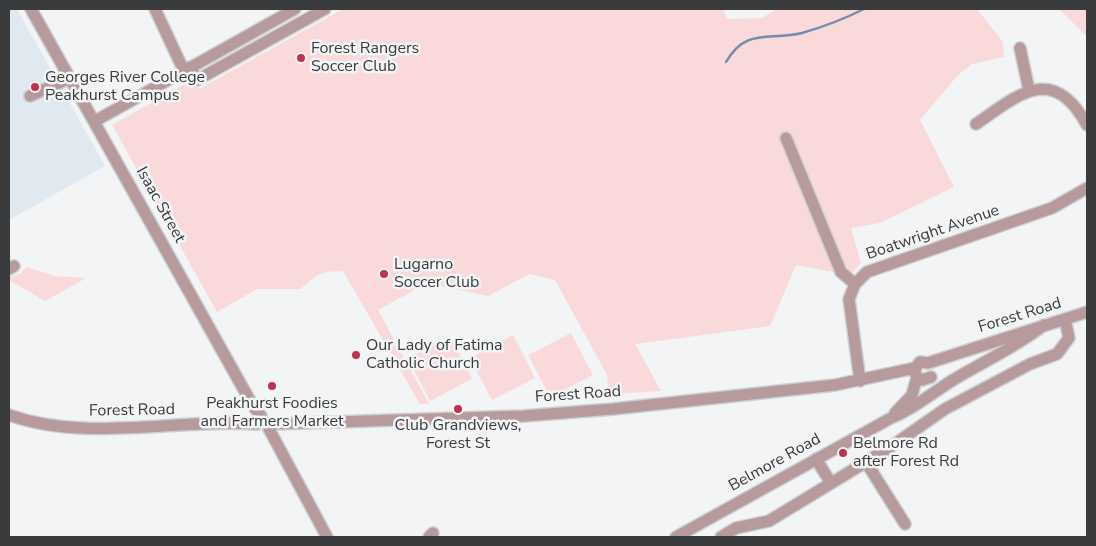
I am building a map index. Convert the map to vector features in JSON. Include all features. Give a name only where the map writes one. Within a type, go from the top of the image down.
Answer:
[{"type":"street","name":"Isaac Street","points":[[31,9],[95,121],[259,420]]},
{"type":"street","points":[[155,9],[187,69],[197,80],[325,9]]},
{"type":"street","points":[[95,121],[295,9]]},
{"type":"street","points":[[1020,48],[1029,90]]},
{"type":"street","points":[[30,96],[70,78]]},
{"type":"street","points":[[976,124],[1017,95],[1029,90],[1042,88],[1066,96],[1080,112],[1087,124]]},
{"type":"street","points":[[786,138],[841,272],[855,284]]},
{"type":"street","name":"Boatwright Avenue","points":[[860,381],[849,299],[855,284],[866,272],[1052,208],[1087,188]]},
{"type":"street","name":"Forest Road","points":[[270,427],[555,414],[707,400],[860,381],[885,375],[916,374],[920,362],[930,371],[962,351],[1087,312]]},
{"type":"street","points":[[721,537],[736,528],[769,521],[866,462],[935,416],[1030,364],[1057,354],[1069,338],[1065,318]]},
{"type":"street","name":"Belmore Road","points":[[676,537],[891,418],[907,412],[929,396],[1024,341],[1044,325]]},
{"type":"street","points":[[930,371],[929,396],[935,416]]},
{"type":"street","points":[[916,374],[922,380],[930,371]]},
{"type":"street","name":"Belmore Road","points":[[891,418],[912,395],[916,374]]},
{"type":"street","name":"Forest Road","points":[[9,415],[44,425],[75,428],[259,420]]},
{"type":"street","points":[[259,420],[268,416],[270,427],[328,537]]},
{"type":"street","points":[[816,459],[831,483]]},
{"type":"street","points":[[866,462],[905,524]]},
{"type":"shaded area","name":"Georges River College Peakhurst Campus","points":[[9,9],[17,9],[105,166],[9,220]]},
{"type":"shaded area","points":[[343,9],[723,9],[727,19],[762,18],[777,9],[977,9],[1003,42],[1004,57],[972,64],[958,75],[920,120],[954,187],[880,223],[851,228],[861,263],[849,275],[796,265],[770,326],[635,344],[661,391],[609,394],[607,375],[555,280],[529,274],[488,296],[427,283],[378,310],[429,404],[420,404],[343,271],[320,274],[301,289],[257,289],[217,312],[112,125],[192,80],[199,89]]},
{"type":"shaded area","points":[[1059,9],[1087,9],[1087,37]]},
{"type":"shaded area","points":[[26,267],[55,276],[86,278],[45,301],[9,280],[9,277],[20,274]]},
{"type":"shaded area","points":[[571,333],[593,375],[550,397],[528,355]]},
{"type":"shaded area","points":[[513,335],[535,378],[492,400],[470,358]]},
{"type":"shaded area","points":[[450,336],[472,379],[430,401],[408,358]]},
{"type":"waterway","points":[[726,62],[734,51],[750,40],[759,37],[802,33],[864,9]]},
{"type":"place","name":"Forest Rangers Soccer Club","points":[[301,58]]},
{"type":"place","name":"Georges River College Peakhurst Campus","points":[[35,87]]},
{"type":"place","name":"Lugarno Soccer Club","points":[[384,274]]},
{"type":"place","name":"Our Lady of Fatima Catholic Church","points":[[356,355]]},
{"type":"place","name":"Peakhurst Foodies and Farmers Market","points":[[272,386]]},
{"type":"place","name":"Club Grandviews, Forest St","points":[[458,409]]},
{"type":"place","name":"Belmore Rd after Forest Rd","points":[[843,453]]}]
